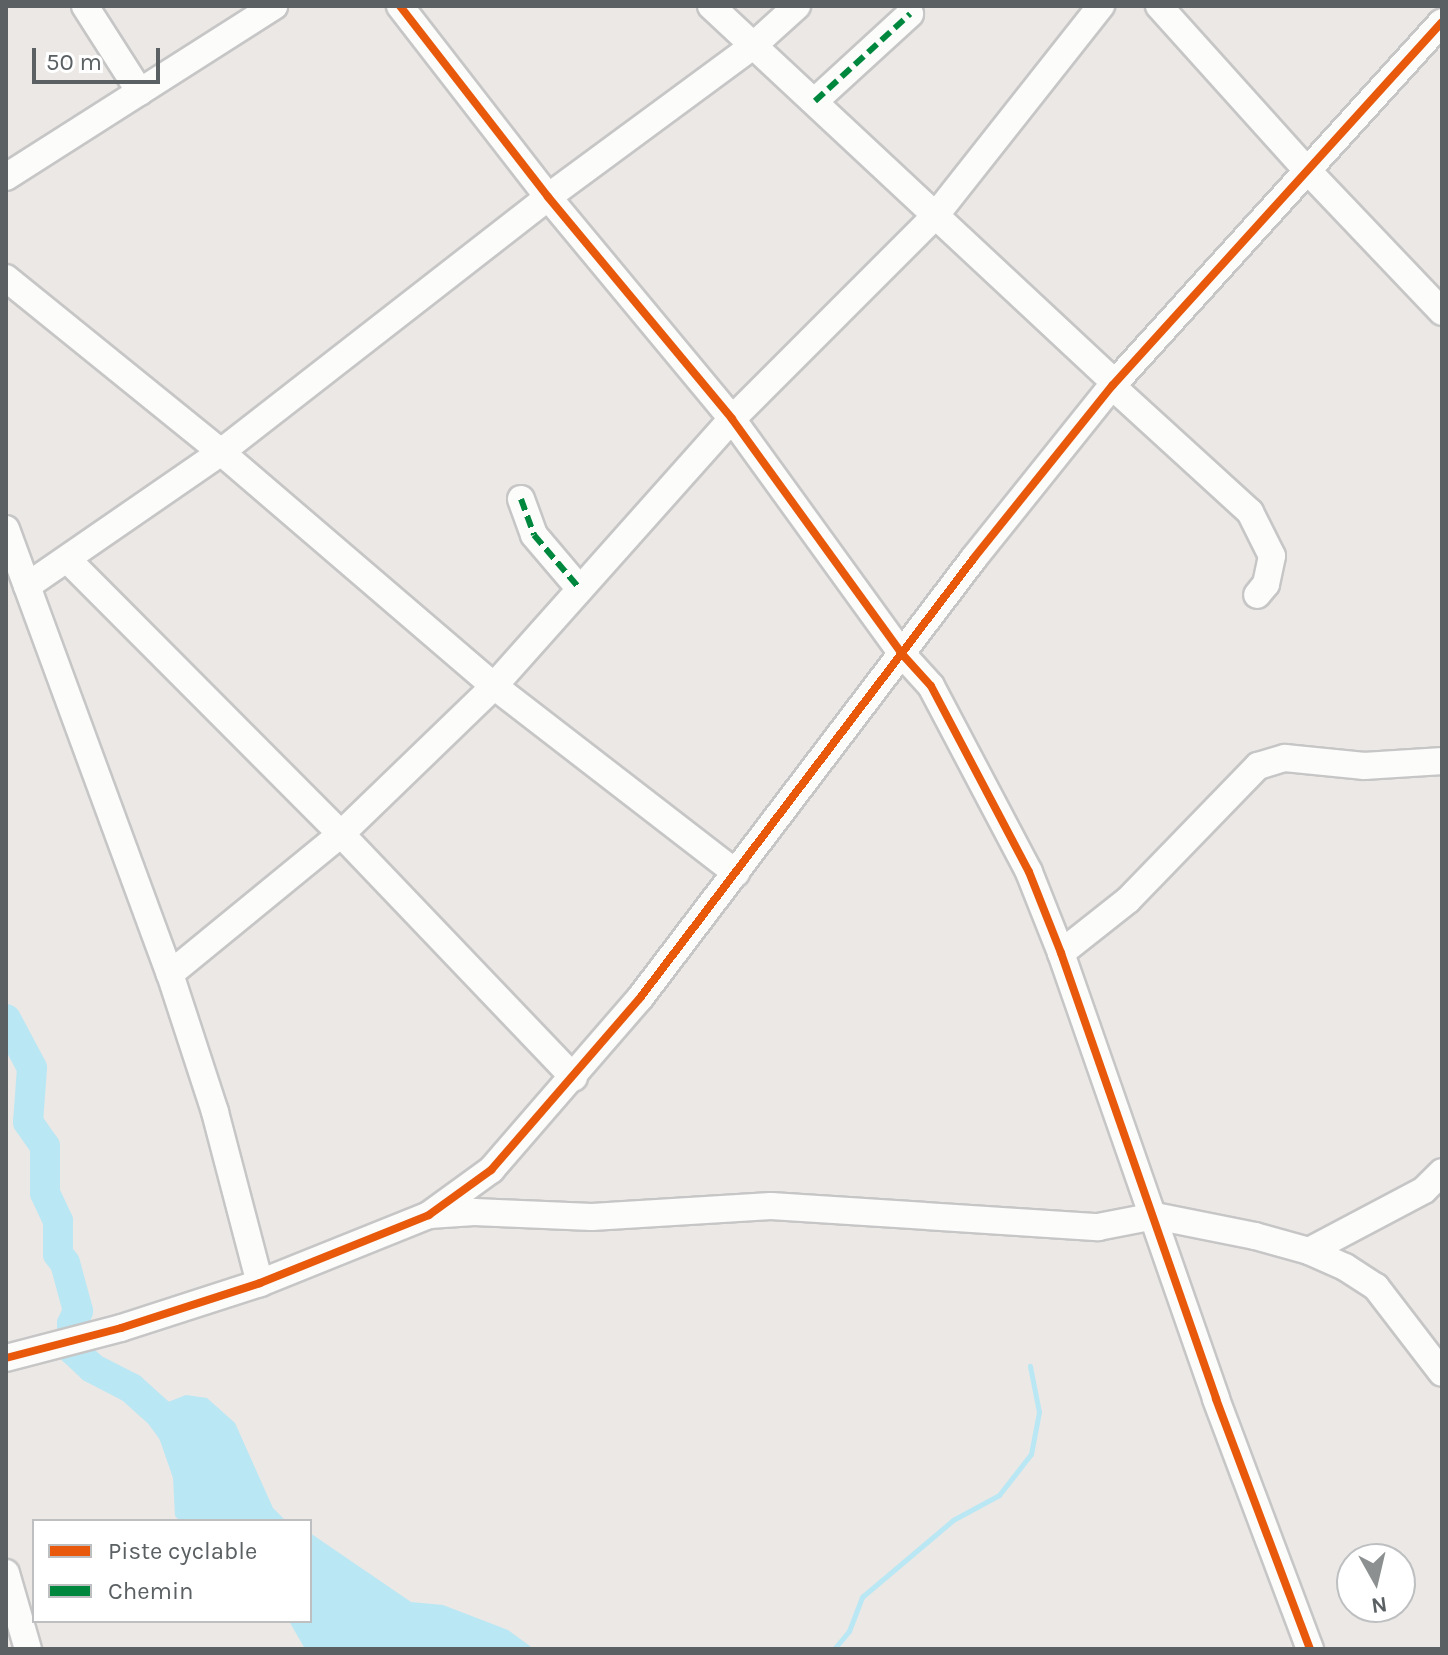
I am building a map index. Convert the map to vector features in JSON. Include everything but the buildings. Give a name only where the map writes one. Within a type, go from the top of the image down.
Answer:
[{"type":"street","points":[[85,6],[140,92]]},
{"type":"street","points":[[6,177],[274,6]]},
{"type":"street","points":[[400,6],[548,197],[732,419],[902,654],[931,686],[1029,872],[1061,953],[1155,1216],[1216,1399],[1310,1649]]},
{"type":"street","points":[[711,6],[1250,512],[1272,556],[1266,584],[1257,595]]},
{"type":"street","points":[[27,586],[221,452],[548,197],[754,45],[797,6]]},
{"type":"street","points":[[170,974],[341,834],[494,686],[732,419],[935,216],[1101,6]]},
{"type":"street","points":[[1159,6],[1306,169],[1442,312]]},
{"type":"street","points":[[815,101],[910,14]]},
{"type":"street","points":[[6,1358],[86,1337],[260,1283],[429,1215],[491,1170],[574,1078],[1114,384],[1442,22]]},
{"type":"street","points":[[6,278],[221,452],[494,686],[736,873]]},
{"type":"street","points":[[521,499],[534,535],[580,589]]},
{"type":"street","points":[[6,529],[170,974],[215,1112],[260,1283]]},
{"type":"street","points":[[67,559],[341,834],[574,1078]]},
{"type":"street","points":[[1061,953],[1128,900],[1258,766],[1285,758],[1365,766],[1442,761]]},
{"type":"street","points":[[1309,1251],[1424,1190],[1442,1172]]},
{"type":"street","points":[[429,1215],[474,1212],[592,1217],[798,1207],[1098,1227],[1155,1216],[1309,1251],[1376,1287],[1442,1373]]},
{"type":"street","points":[[6,1573],[28,1649]]},
{"type":"water","points":[[186,1395],[207,1398],[235,1423],[273,1508],[284,1519],[178,1519],[175,1516],[173,1478],[155,1426],[168,1402]]},
{"type":"water","points":[[312,1534],[411,1602],[443,1605],[508,1630],[534,1649],[305,1649],[290,1623],[312,1623]]},
{"type":"waterway","points":[[6,1019],[32,1068],[28,1122],[45,1146],[45,1193],[58,1221],[58,1254],[65,1263],[78,1311],[72,1324],[73,1350],[92,1368],[131,1388],[159,1413],[182,1445]]},
{"type":"waterway","points":[[834,1649],[849,1631],[862,1597],[953,1520],[999,1495],[1031,1454],[1039,1412],[1030,1366]]},
{"type":"marked path","points":[[815,101],[910,14]]},
{"type":"marked path","points":[[521,499],[534,535],[580,589]]},
{"type":"cycle path","points":[[400,6],[548,197],[732,419],[902,654],[931,686],[1029,872],[1061,953],[1216,1399],[1310,1649]]},
{"type":"cycle path","points":[[6,1358],[121,1328],[260,1283],[429,1215],[491,1170],[640,998],[974,558],[1112,386],[1442,22]]}]
